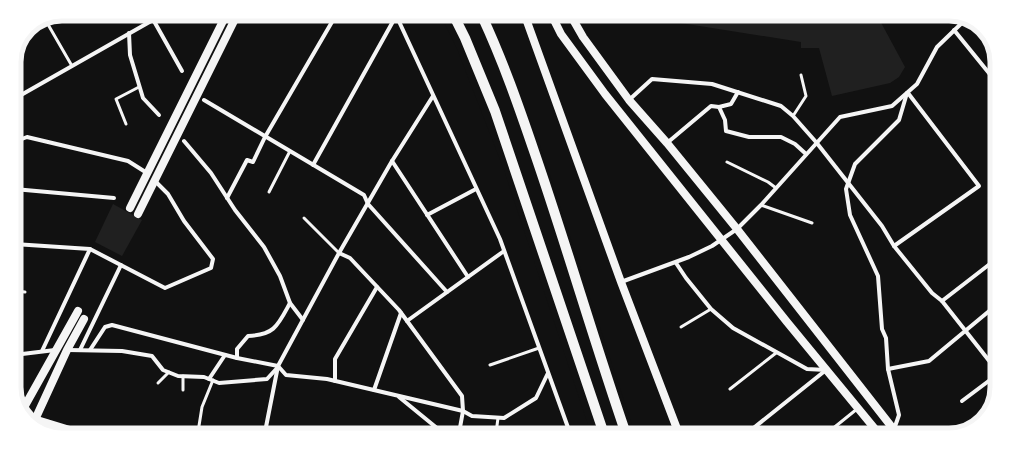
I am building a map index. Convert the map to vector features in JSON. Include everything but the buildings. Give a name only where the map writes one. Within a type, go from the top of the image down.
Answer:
[{"type":"highway","points":[[456,21],[495,111],[602,428]]},
{"type":"highway","points":[[484,21],[499,52],[525,124],[567,247],[608,383],[624,428]]},
{"type":"main road","points":[[130,208],[223,21]]},
{"type":"main road","points":[[138,214],[234,21]]},
{"type":"main road","points":[[527,21],[621,282],[676,428]]},
{"type":"main road","points":[[554,21],[561,34],[605,94],[874,428]]},
{"type":"main road","points":[[574,21],[629,100],[667,143],[737,229],[891,428]]},
{"type":"main road","points":[[25,405],[78,311]]},
{"type":"main road","points":[[36,419],[67,350],[84,319]]},
{"type":"main road","points":[[45,424],[58,427]]},
{"type":"street","points":[[21,95],[151,21]]},
{"type":"street","points":[[154,21],[182,71]]},
{"type":"street","points":[[227,198],[247,160],[253,162],[265,137],[333,21]]},
{"type":"street","points":[[313,165],[393,21]]},
{"type":"street","points":[[398,21],[504,251],[568,428]]},
{"type":"street","points":[[621,282],[676,263],[712,246],[737,229],[761,206],[816,142],[840,117],[892,106],[918,84],[937,47],[961,23]]},
{"type":"street","points":[[954,30],[990,74]]},
{"type":"street","points":[[129,33],[130,55],[143,98],[159,115]]},
{"type":"street","points":[[629,100],[652,79],[712,84],[781,106],[793,116],[816,142],[882,226],[894,246],[932,293],[942,301],[990,362]]},
{"type":"street","points":[[667,143],[711,106],[719,107],[731,104],[738,92]]},
{"type":"street","points":[[896,428],[899,415],[888,369],[886,338],[882,329],[878,276],[850,215],[846,189],[855,164],[899,120],[908,93]]},
{"type":"street","points":[[894,246],[979,186],[908,93]]},
{"type":"street","points":[[67,350],[122,351],[152,356],[163,370],[178,376],[204,377],[219,383],[267,379],[278,366],[339,253],[392,161],[433,96]]},
{"type":"street","points":[[204,100],[364,195],[368,204],[447,292]]},
{"type":"street","points":[[719,107],[725,120],[726,131],[749,137],[780,137],[795,144],[806,154]]},
{"type":"street","points":[[21,139],[27,137],[128,161],[147,174]]},
{"type":"street","points":[[184,141],[211,173],[227,198],[264,247],[280,276],[290,303],[303,320]]},
{"type":"street","points":[[392,161],[468,277]]},
{"type":"street","points":[[21,244],[90,249],[165,288],[211,268],[213,259],[184,221],[168,194],[154,180]]},
{"type":"street","points":[[428,215],[476,188]]},
{"type":"street","points":[[21,190],[114,198]]},
{"type":"street","points":[[42,350],[90,249]]},
{"type":"street","points":[[407,322],[504,251]]},
{"type":"street","points":[[339,253],[350,258],[401,313],[462,396],[463,411],[460,428]]},
{"type":"street","points":[[104,261],[107,257]]},
{"type":"street","points":[[676,263],[711,309],[733,328],[807,369],[826,370]]},
{"type":"street","points":[[942,301],[990,264]]},
{"type":"street","points":[[80,350],[121,265]]},
{"type":"street","points":[[335,381],[335,359],[377,287]]},
{"type":"street","points":[[237,358],[237,349],[248,336],[263,336],[276,328],[290,303]]},
{"type":"street","points":[[888,369],[929,361],[964,330],[990,310]]},
{"type":"street","points":[[374,390],[401,313]]},
{"type":"street","points":[[90,350],[105,327],[112,325],[237,358],[278,366],[286,375],[335,381],[463,411],[472,416],[498,418],[504,418],[536,398],[548,373]]},
{"type":"street","points":[[21,354],[42,350],[55,350]]},
{"type":"street","points":[[211,380],[225,355]]},
{"type":"street","points":[[266,428],[278,366]]},
{"type":"street","points":[[754,428],[826,370]]},
{"type":"street","points":[[962,401],[990,380]]},
{"type":"street","points":[[397,396],[436,428]]},
{"type":"lane","points":[[48,24],[72,66]]},
{"type":"lane","points":[[793,116],[806,96],[801,75]]},
{"type":"lane","points":[[126,124],[116,99],[139,87]]},
{"type":"lane","points":[[269,192],[290,151]]},
{"type":"lane","points":[[727,162],[768,182],[776,188]]},
{"type":"lane","points":[[761,206],[812,223]]},
{"type":"lane","points":[[304,218],[339,253]]},
{"type":"lane","points":[[21,292],[25,292]]},
{"type":"lane","points":[[681,327],[711,309]]},
{"type":"lane","points":[[490,365],[540,348]]},
{"type":"lane","points":[[730,388],[776,353]]},
{"type":"lane","points":[[158,383],[169,372]]},
{"type":"lane","points":[[183,376],[183,390]]},
{"type":"lane","points":[[199,428],[202,407],[211,380]]},
{"type":"lane","points":[[833,428],[858,408]]},
{"type":"lane","points":[[497,428],[498,418]]},
{"type":"shaded area","points":[[668,21],[880,21],[905,67],[899,77],[890,83],[832,96],[819,48],[801,48],[801,42]]},
{"type":"shaded area","points":[[113,204],[142,220],[122,256],[95,242]]},
{"type":"pier","points":[[443,21],[489,21],[539,142],[633,428],[589,428],[504,170],[457,49]]}]
